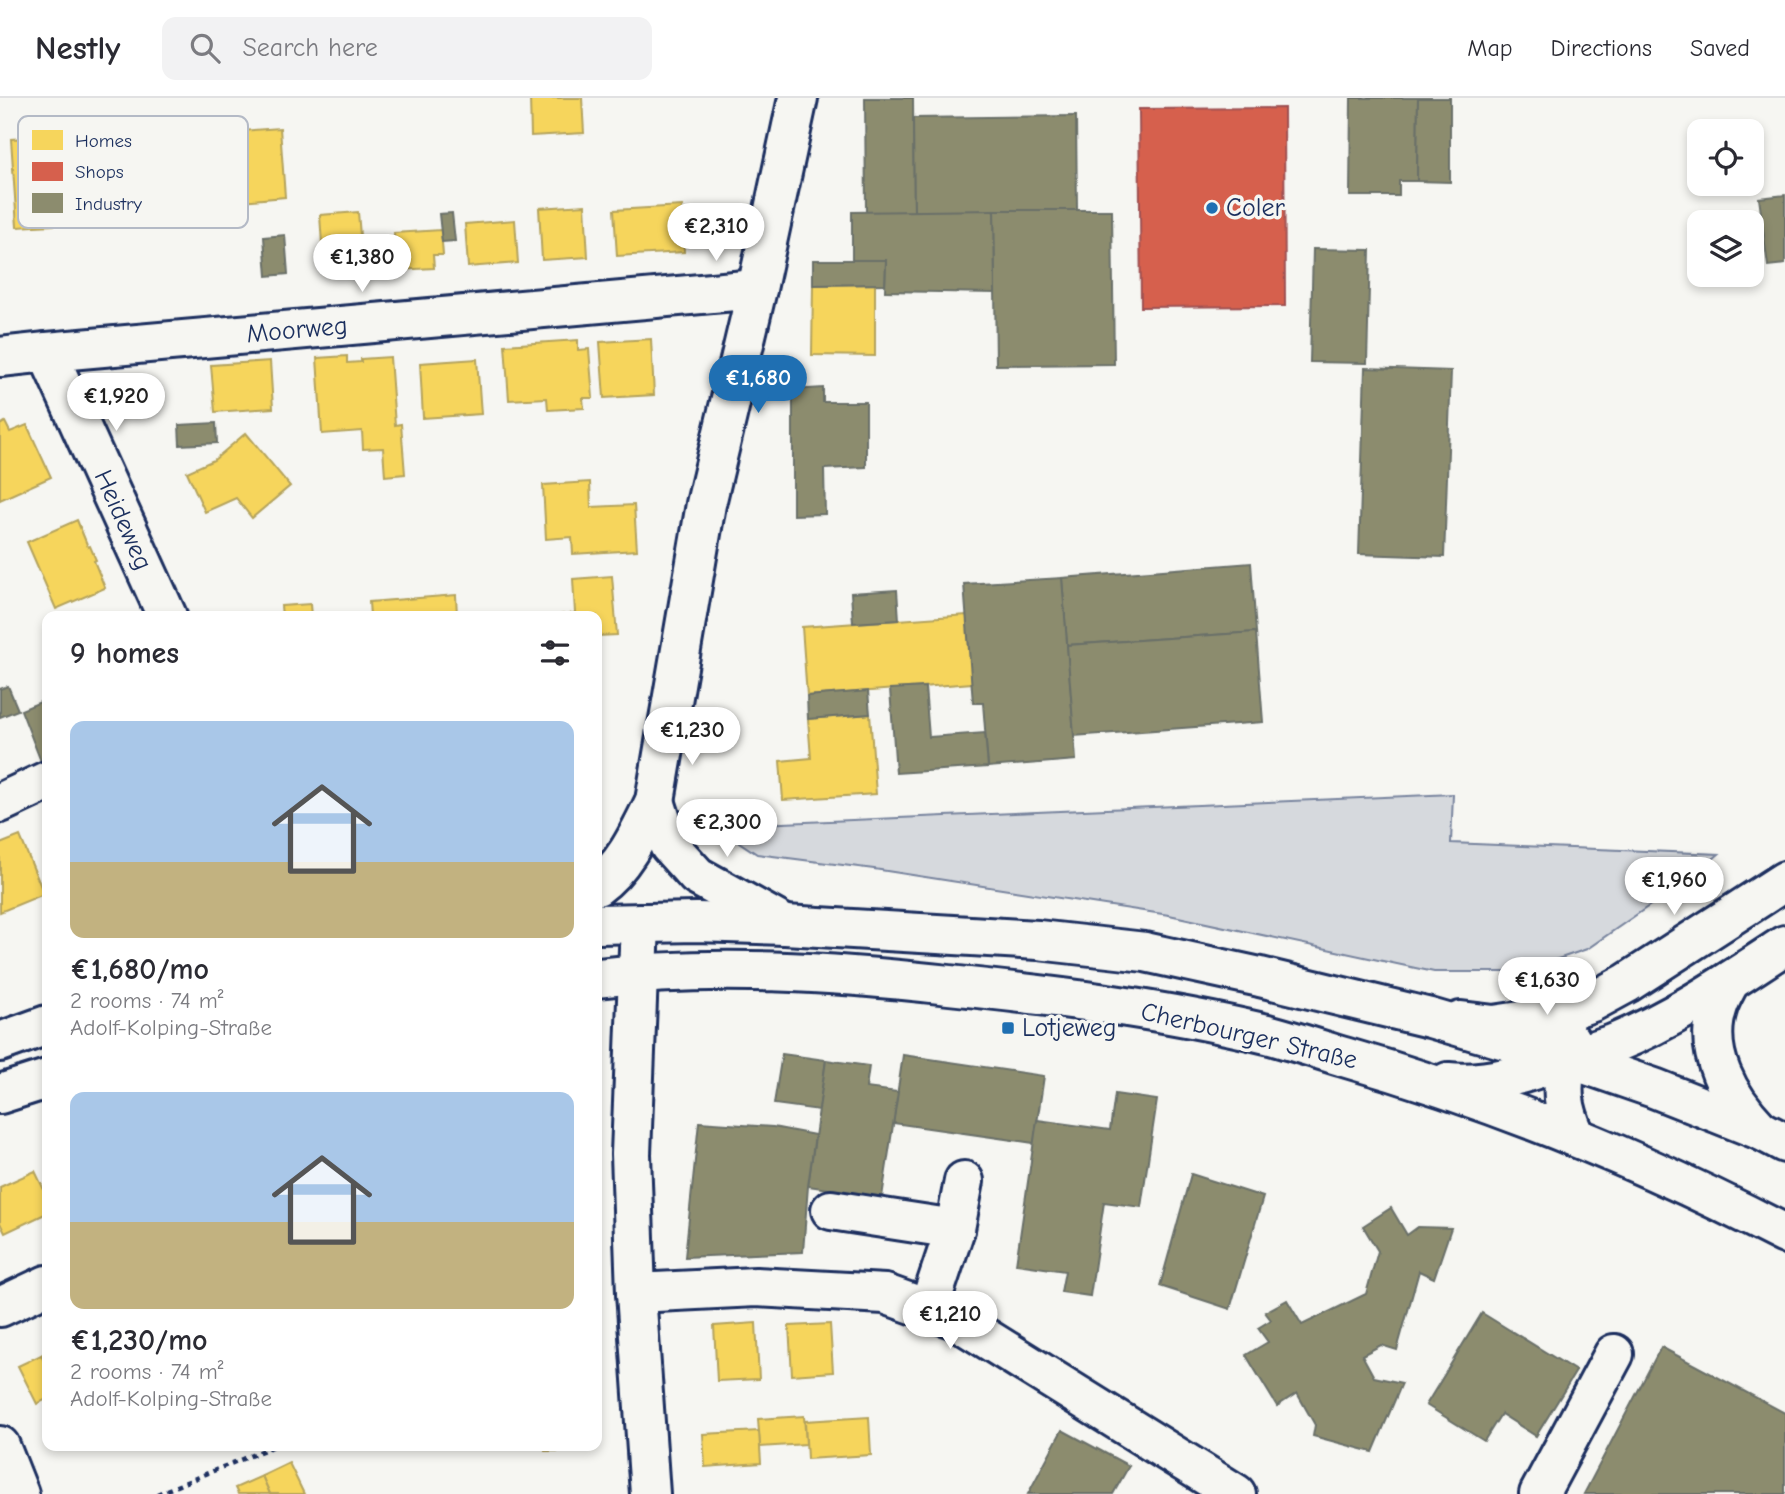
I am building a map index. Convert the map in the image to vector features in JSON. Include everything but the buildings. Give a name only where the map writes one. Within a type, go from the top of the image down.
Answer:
[{"type":"street","points":[[602,882],[635,841],[655,801],[706,504],[757,289],[798,98]]},
{"type":"street","name":"Moorweg","points":[[47,352],[757,289]]},
{"type":"street","points":[[0,357],[47,352]]},
{"type":"street","name":"Heideweg","points":[[47,352],[165,611]]},
{"type":"street","points":[[0,803],[42,784]]},
{"type":"street","points":[[655,801],[669,845],[697,876],[785,925]]},
{"type":"street","points":[[1430,1018],[1494,1025],[1548,1017],[1592,1002],[1627,983],[1785,881]]},
{"type":"street","points":[[640,923],[631,1154],[636,1293],[650,1494]]},
{"type":"street","points":[[602,924],[785,925],[1038,940],[1145,953],[1260,977],[1430,1018],[1567,1058],[1654,1088],[1772,1137]]},
{"type":"street","points":[[1422,1079],[1470,1084],[1489,1082],[1533,1072],[1612,1044],[1663,1020],[1785,945]]},
{"type":"street","name":"Cherbourger Straße","points":[[602,977],[638,973],[712,972],[878,977],[1113,1004],[1266,1034],[1422,1079],[1575,1135],[1646,1165],[1785,1234]]},
{"type":"street","points":[[1730,981],[1718,1007],[1713,1033],[1724,1082],[1739,1108],[1772,1137]]},
{"type":"street","points":[[1575,1135],[1565,1113],[1562,1087],[1570,1037],[1592,1002]]},
{"type":"street","points":[[0,1042],[42,1027]]},
{"type":"street","points":[[0,1094],[42,1081]]},
{"type":"street","points":[[928,1310],[955,1229],[964,1181]]},
{"type":"street","points":[[831,1210],[955,1229]]},
{"type":"street","points":[[0,1307],[42,1287]]},
{"type":"street","points":[[636,1293],[756,1287],[885,1294],[955,1319],[1236,1494]]},
{"type":"street","points":[[1539,1494],[1614,1354]]},
{"type":"street","points":[[0,1446],[19,1494]]},
{"type":"path","points":[[158,1494],[262,1451]]},
{"type":"shaded area","points":[[1453,794],[1451,843],[1719,854],[1695,874],[1587,949],[1520,972],[1434,972],[1169,915],[874,869],[757,854],[715,826]]},
{"type":"place","name":"Coler","points":[[1212,208]]},
{"type":"place","name":"Lotjeweg","points":[[1008,1028]]}]
